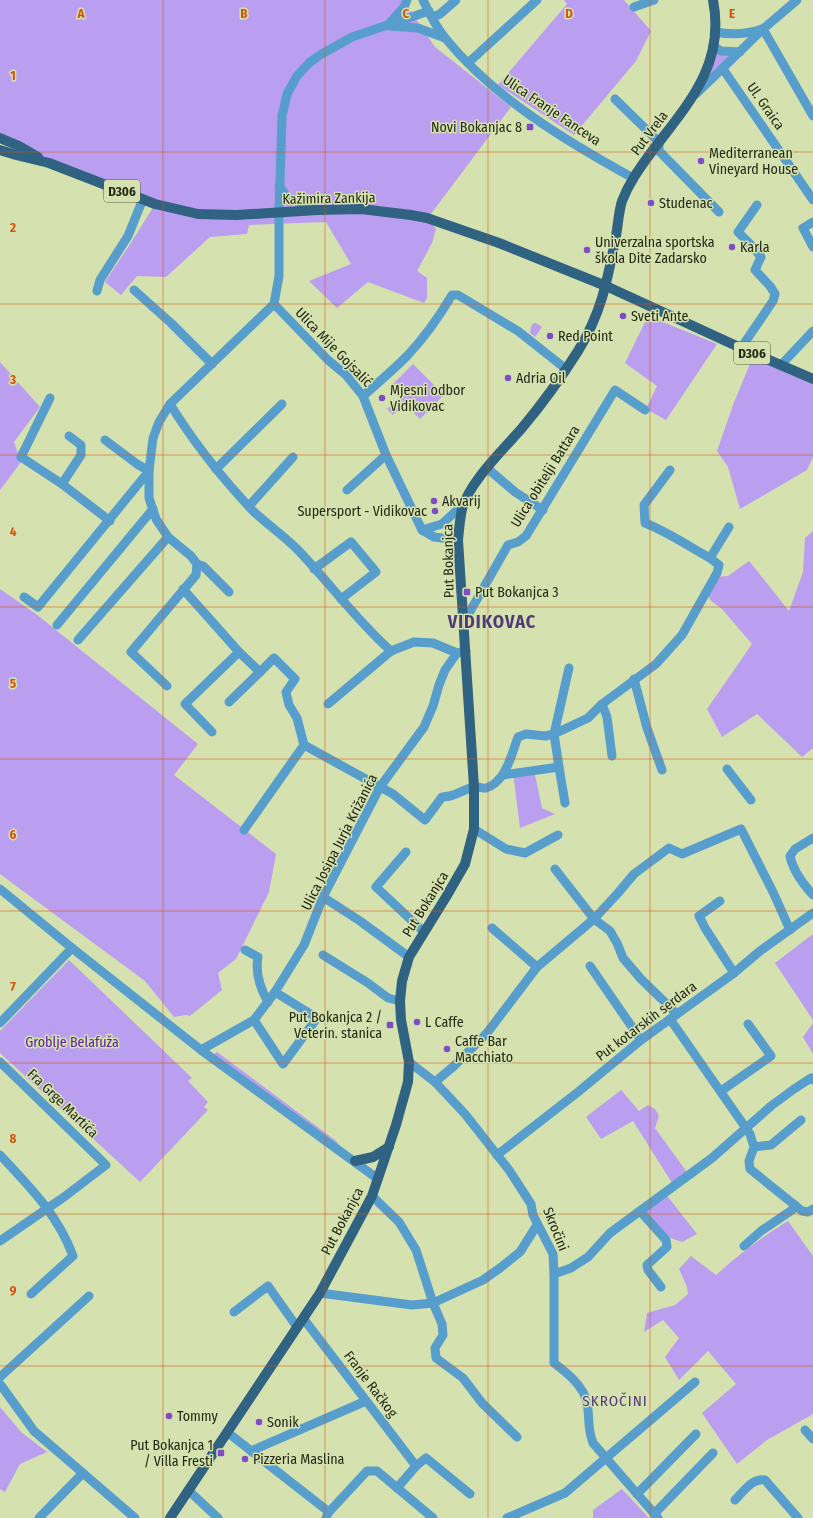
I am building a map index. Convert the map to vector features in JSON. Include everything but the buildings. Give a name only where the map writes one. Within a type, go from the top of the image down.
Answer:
[{"type":"main road","name":"Put Vrela","points":[[606,286],[622,202],[633,178],[695,95],[704,78],[713,46],[715,32],[713,0]]},
{"type":"main road","name":"Kažimira Zankija","points":[[0,138],[19,146],[48,163]]},
{"type":"main road","name":"Kažimira Zankija","points":[[0,150],[48,163],[155,204],[198,214],[236,215],[361,209],[428,218],[499,243],[606,286]]},
{"type":"main road","name":"D306","points":[[606,286],[741,348],[813,379]]},
{"type":"main road","name":"Put Bokanjca","points":[[170,1518],[320,1293],[372,1196],[389,1147],[408,1082],[409,1062],[401,1020],[400,1001],[402,981],[408,957],[446,898],[465,864],[474,829],[474,787],[461,652],[464,622],[458,540],[462,508],[472,488],[487,468],[556,386],[595,320],[606,286]]},
{"type":"main road","points":[[355,1161],[374,1157],[389,1147]]},
{"type":"street","points":[[387,26],[404,6],[407,0]]},
{"type":"street","name":"Ulica Franje Fanceva","points":[[422,0],[445,38],[498,92],[571,142],[633,178]]},
{"type":"street","points":[[229,592],[203,566],[197,564],[191,556],[168,537],[156,519],[149,498],[149,471],[153,438],[159,422],[170,404],[274,304],[280,276],[279,212],[282,116],[287,94],[297,76],[309,63],[320,55],[352,37],[431,14],[440,14],[456,0]]},
{"type":"street","points":[[468,63],[537,0]]},
{"type":"street","points":[[634,7],[654,0]]},
{"type":"street","points":[[695,95],[763,29],[797,0]]},
{"type":"street","points":[[387,26],[418,28],[445,38]]},
{"type":"street","points":[[715,32],[741,34],[751,33],[763,29]]},
{"type":"street","points":[[763,29],[813,116]]},
{"type":"street","points":[[713,46],[721,51],[740,52]]},
{"type":"street","name":"Ul. Graica","points":[[723,69],[813,200]]},
{"type":"street","points":[[615,99],[659,142],[659,151],[719,212]]},
{"type":"street","points":[[280,186],[287,197],[317,210]]},
{"type":"street","points":[[97,291],[100,280],[128,236],[143,199]]},
{"type":"street","points":[[741,348],[773,301],[775,294],[770,286],[755,270],[761,257],[738,232],[757,205]]},
{"type":"street","points":[[813,222],[803,228],[813,247]]},
{"type":"street","points":[[134,290],[171,323],[212,364]]},
{"type":"street","points":[[363,396],[406,357],[444,308],[452,294],[458,294],[518,331],[566,369]]},
{"type":"street","name":"Ulica Mije Gojsalić","points":[[274,304],[328,360],[346,375],[363,396],[386,455],[422,530]]},
{"type":"street","points":[[781,364],[813,331]]},
{"type":"street","name":"Ulica obitelji Battara","points":[[464,622],[508,545],[518,542],[526,536],[543,510],[581,444],[616,390],[645,410]]},
{"type":"street","points":[[50,398],[21,458],[62,484],[110,521]]},
{"type":"street","points":[[170,404],[191,438],[249,506],[296,548],[371,633],[391,651]]},
{"type":"street","points":[[216,469],[282,404]]},
{"type":"street","points":[[62,484],[81,456],[81,445],[68,436]]},
{"type":"street","points":[[105,440],[149,471]]},
{"type":"street","points":[[347,490],[386,455]]},
{"type":"street","points":[[249,506],[293,457]]},
{"type":"street","points":[[487,468],[515,492],[543,510]]},
{"type":"street","points":[[229,702],[274,658],[295,679],[286,692],[289,705],[297,718],[304,745],[393,794],[425,820],[442,797],[451,797],[474,787],[486,788],[496,782],[503,774],[518,737],[526,734],[545,736],[554,734],[588,718],[602,704],[656,664],[682,635],[717,572],[719,565],[710,558],[660,529],[645,523],[644,505],[670,470]]},
{"type":"street","points":[[24,597],[38,607],[110,521],[149,471]]},
{"type":"street","points":[[422,530],[442,524],[456,511],[462,508]]},
{"type":"street","points":[[57,626],[153,509]]},
{"type":"street","points":[[710,558],[729,526]]},
{"type":"street","points":[[422,530],[434,537],[458,540]]},
{"type":"street","points":[[78,640],[168,537]]},
{"type":"street","points":[[314,569],[351,542],[376,572],[341,599]]},
{"type":"street","points":[[167,686],[131,652],[196,575],[197,564]]},
{"type":"street","points":[[183,589],[260,672]]},
{"type":"street","points":[[328,704],[391,651],[414,642],[433,643],[461,652]]},
{"type":"street","points":[[212,732],[186,704],[240,652]]},
{"type":"street","name":"Ulica Josipa Jurja Križanića","points":[[200,1050],[254,1020],[275,992],[304,945],[323,897],[380,787],[424,727],[433,706],[438,685],[445,670],[461,652]]},
{"type":"street","points":[[565,803],[554,734],[569,668]]},
{"type":"street","points":[[634,679],[647,728],[662,770]]},
{"type":"street","points":[[602,704],[607,717],[612,756]]},
{"type":"street","points":[[244,830],[304,745]]},
{"type":"street","points":[[503,774],[559,767]]},
{"type":"street","points":[[727,769],[751,800]]},
{"type":"street","points":[[474,829],[506,849],[525,853],[558,835]]},
{"type":"street","points":[[435,1082],[454,1066],[487,1033],[536,967],[594,919],[634,874],[670,848],[682,854],[741,829],[773,892],[790,930]]},
{"type":"street","points":[[813,838],[795,849],[790,856],[791,864],[795,871],[806,888],[813,895]]},
{"type":"street","points":[[406,852],[376,887],[424,932]]},
{"type":"street","points":[[555,869],[594,919],[610,931],[624,958],[674,1016],[750,1134],[754,1147],[749,1161],[750,1169],[802,1211],[808,1212],[813,1208]]},
{"type":"street","points":[[0,889],[200,1050],[378,1179]]},
{"type":"street","points":[[323,897],[360,920],[408,957]]},
{"type":"street","points":[[720,901],[699,916],[734,973]]},
{"type":"street","name":"Put kotarskih serdara","points":[[497,1154],[578,1092],[641,1040],[734,973],[760,951],[813,913]]},
{"type":"street","points":[[492,928],[536,967]]},
{"type":"street","points":[[0,1023],[72,948]]},
{"type":"street","points":[[245,950],[258,957],[256,966],[258,980],[262,992],[268,1002]]},
{"type":"street","points":[[323,955],[368,983],[388,998],[400,1001]]},
{"type":"street","points":[[590,966],[641,1040]]},
{"type":"street","points":[[254,1020],[283,1064],[317,1018],[275,992]]},
{"type":"street","points":[[721,1091],[771,1056],[748,1024]]},
{"type":"street","name":"Fra Grge Martića","points":[[0,1062],[106,1165],[48,1208]]},
{"type":"street","name":"Skročini","points":[[409,1062],[435,1082],[465,1114],[497,1154],[525,1193],[531,1204],[537,1225],[553,1254],[554,1363],[565,1371],[582,1390],[587,1401],[589,1432],[593,1443],[656,1516]]},
{"type":"street","points":[[554,1274],[571,1268],[588,1257],[610,1233],[712,1158],[745,1128],[794,1088],[811,1078],[813,1080]]},
{"type":"street","points":[[754,1147],[771,1145],[801,1120]]},
{"type":"street","points":[[0,1155],[48,1208],[68,1242],[73,1256],[31,1294]]},
{"type":"street","points":[[372,1196],[399,1222],[416,1250],[433,1303],[442,1324],[442,1335],[435,1348],[436,1358],[463,1378],[482,1403],[517,1438]]},
{"type":"street","points":[[744,1246],[761,1231],[792,1210],[795,1206]]},
{"type":"street","points":[[0,1240],[48,1208]]},
{"type":"street","points":[[640,1210],[666,1240],[667,1247],[647,1265],[648,1270],[661,1287]]},
{"type":"street","points":[[320,1293],[412,1305],[433,1303],[483,1280],[500,1268],[520,1252],[537,1225]]},
{"type":"street","points":[[234,1312],[268,1286],[297,1327]]},
{"type":"street","points":[[0,1377],[90,1296]]},
{"type":"street","name":"Franje Račkog","points":[[303,1318],[416,1466]]},
{"type":"street","points":[[507,1518],[565,1493],[695,1382]]},
{"type":"street","points":[[0,1384],[34,1431],[136,1518]]},
{"type":"street","points":[[251,1451],[366,1401]]},
{"type":"street","points":[[805,1430],[813,1439]]},
{"type":"street","points":[[227,1432],[328,1515],[367,1471],[377,1471],[433,1518]]},
{"type":"street","points":[[637,1494],[696,1434]]},
{"type":"street","points":[[656,1516],[713,1453]]},
{"type":"street","points":[[397,1488],[416,1466],[426,1458],[470,1494]]},
{"type":"street","points":[[38,1518],[83,1473]]},
{"type":"street","points":[[735,1500],[754,1480],[766,1480],[798,1518]]},
{"type":"street","points":[[188,1490],[218,1518]]},
{"type":"green space","points":[[0,0],[403,0],[435,47],[511,107],[428,218],[436,229],[432,243],[417,271],[427,278],[427,298],[424,303],[368,282],[337,308],[309,281],[351,264],[326,222],[249,225],[247,234],[210,237],[166,277],[137,276],[121,295],[105,282],[155,204],[89,178],[0,138]]},
{"type":"green space","points":[[564,0],[624,0],[651,31],[636,61],[574,135],[498,85],[567,4]]},
{"type":"green space","points":[[716,52],[731,57],[708,76]]},
{"type":"green space","points":[[648,316],[717,344],[666,420],[646,409],[657,386],[625,363]]},
{"type":"green space","points":[[534,323],[542,327],[535,337],[530,333],[531,326]]},
{"type":"green space","points":[[754,354],[813,379],[813,457],[807,470],[740,509],[728,467],[717,451],[733,405]]},
{"type":"green space","points":[[0,362],[40,407],[14,442],[21,462],[0,490]]},
{"type":"green space","points":[[413,364],[444,395],[420,419],[389,388]]},
{"type":"green space","points":[[396,400],[403,407],[393,415],[387,409]]},
{"type":"green space","points":[[813,531],[813,748],[802,757],[757,714],[722,737],[707,709],[752,644],[722,609],[710,600],[708,594],[717,577],[728,576],[749,561],[789,611],[803,572],[805,538]]},
{"type":"green space","points":[[0,589],[36,614],[198,744],[174,775],[276,854],[269,892],[236,959],[218,973],[222,990],[190,1016],[185,1015],[174,1017],[145,981],[0,874]]},
{"type":"green space","points":[[534,770],[542,808],[555,814],[520,828],[513,773]]},
{"type":"green space","points":[[813,934],[813,1020],[775,963]]},
{"type":"green space","name":"Groblje Belafuža","points":[[69,960],[192,1078],[188,1081],[208,1102],[204,1107],[208,1110],[140,1182],[0,1053],[0,1031]]},
{"type":"green space","points":[[813,1023],[813,1054],[803,1037]]},
{"type":"green space","points":[[217,1052],[335,1140],[339,1145],[215,1056],[215,1053]]},
{"type":"green space","points":[[621,1090],[639,1111],[648,1105],[655,1109],[659,1116],[655,1128],[689,1175],[674,1186],[633,1121],[601,1139],[586,1117]]},
{"type":"green space","points":[[665,1193],[697,1234],[682,1242],[665,1236],[643,1208]]},
{"type":"green space","points":[[788,1221],[813,1256],[813,1414],[767,1440],[737,1464],[702,1413],[736,1384],[708,1351],[679,1380],[665,1357],[679,1338],[663,1320],[644,1332],[647,1313],[675,1305],[688,1294],[687,1287],[679,1269],[691,1256],[716,1275],[751,1246]]},
{"type":"green space","points":[[0,1407],[21,1432],[47,1452],[20,1464],[5,1492],[0,1489]]},
{"type":"green space","points":[[622,1489],[649,1518],[593,1518],[593,1510]]},
{"type":"place","name":"Novi Bokanjac 8","points":[[530,127]]},
{"type":"place","name":"Mediterranean Vineyard House","points":[[701,161]]},
{"type":"place","name":"Studenac","points":[[651,203]]},
{"type":"place","name":"Karla","points":[[732,247]]},
{"type":"place","name":"Univerzalna sportska škola Dite Zadarsko","points":[[587,250]]},
{"type":"place","name":"Sveti Ante","points":[[623,316]]},
{"type":"place","name":"Red Point","points":[[550,336]]},
{"type":"place","name":"Adria Oil","points":[[508,378]]},
{"type":"place","name":"Mjesni odbor Vidikovac","points":[[382,398]]},
{"type":"place","name":"Akvarij","points":[[434,501]]},
{"type":"place","name":"Supersport - Vidikovac","points":[[435,511]]},
{"type":"place","name":"Put Bokanjca 3","points":[[467,592]]},
{"type":"place","name":"L Caffe","points":[[417,1022]]},
{"type":"place","name":"Put Bokanjca 2 / Veterin. stanica","points":[[390,1025]]},
{"type":"place","name":"Caffe Bar Macchiato","points":[[447,1049]]},
{"type":"place","name":"Tommy","points":[[169,1416]]},
{"type":"place","name":"Sonik","points":[[259,1422]]},
{"type":"place","name":"Put Bokanjca 1 / Villa Fresti","points":[[221,1453]]},
{"type":"place","name":"Pizzeria Maslina","points":[[245,1459]]},
{"type":"district","name":"VIDIKOVAC","points":[[492,622]]},
{"type":"district","name":"SKROČINI","points":[[615,1401]]}]
